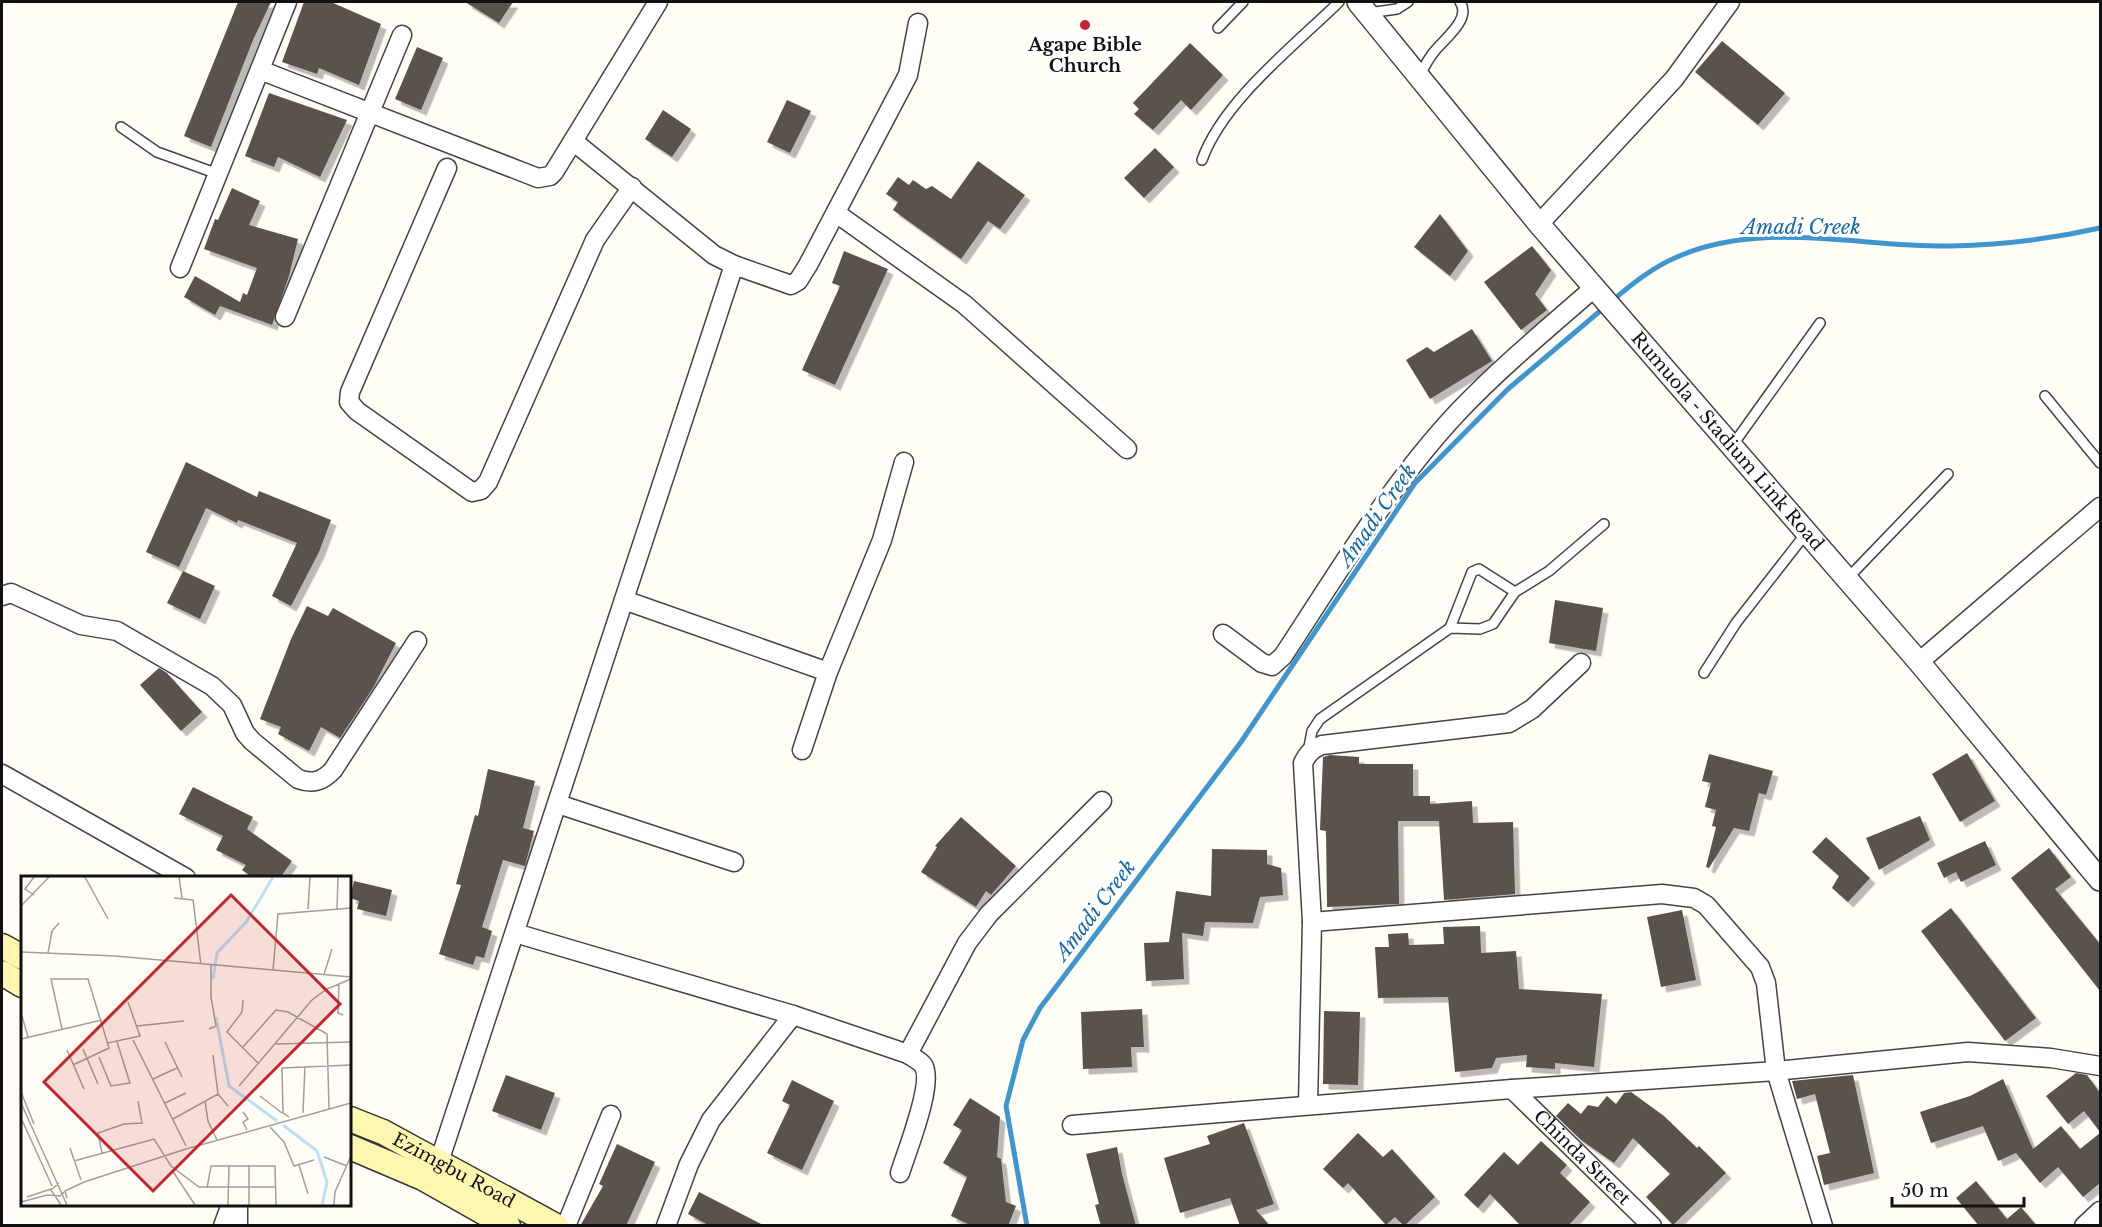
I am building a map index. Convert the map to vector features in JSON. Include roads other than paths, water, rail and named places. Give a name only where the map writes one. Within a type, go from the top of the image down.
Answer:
[{"type":"main road","points":[[2,946],[21,956]]},
{"type":"main road","points":[[2,973],[21,984]]},
{"type":"main road","name":"Ezimgbu Road","points":[[351,1119],[383,1132],[556,1226]]},
{"type":"main road","name":"Ezimgbu Road","points":[[351,1147],[423,1178],[508,1226]]},
{"type":"street","points":[[180,268],[287,2]]},
{"type":"street","points":[[260,70],[538,178],[550,176],[658,2]]},
{"type":"street","points":[[1539,224],[1674,79],[1730,2]]},
{"type":"street","name":"Rumuola - Stadium Link Road","points":[[1363,7],[1539,224],[1919,662],[2100,880]]},
{"type":"street","points":[[573,141],[714,255],[734,265],[791,285],[798,282],[908,75],[918,23]]},
{"type":"street","points":[[285,318],[402,35]]},
{"type":"street","points":[[447,168],[350,392],[349,402],[357,411],[472,492],[481,490],[488,482],[595,240],[632,187]]},
{"type":"street","points":[[836,213],[964,304],[1127,449]]},
{"type":"street","points":[[439,1162],[734,265]]},
{"type":"street","points":[[1223,634],[1262,663],[1272,666],[1283,656],[1372,521],[1416,460],[1458,411],[1490,380],[1597,291]]},
{"type":"street","points":[[802,750],[828,672],[882,540],[904,462]]},
{"type":"street","points":[[1919,662],[2100,507]]},
{"type":"street","points":[[2,596],[11,593],[81,625],[117,631],[212,686],[232,705],[245,733],[252,741],[298,779],[307,782],[326,778],[333,770],[417,641]]},
{"type":"street","points":[[624,600],[828,672]]},
{"type":"street","points":[[1308,1104],[1312,922],[1303,762],[1307,755],[1313,748],[1322,745],[1509,723],[1532,709],[1581,663]]},
{"type":"street","points":[[2,774],[182,876]]},
{"type":"street","points":[[908,1054],[967,943],[989,914],[1102,801]]},
{"type":"street","points":[[558,804],[734,862]]},
{"type":"street","points":[[1312,922],[1662,894],[1694,898],[1720,919],[1760,967],[1766,983],[1776,1071],[1823,1226]]},
{"type":"street","points":[[515,933],[793,1016],[908,1054],[923,1065],[927,1075],[920,1108],[900,1173]]},
{"type":"street","points":[[666,1226],[688,1164],[711,1120],[793,1016]]},
{"type":"street","points":[[1072,1125],[1308,1104],[1776,1071],[1968,1052],[2051,1058],[2100,1066]]},
{"type":"street","name":"Chinda Street","points":[[1512,1089],[1652,1226]]},
{"type":"street","points":[[566,1226],[611,1114]]},
{"type":"street","points":[[223,1226],[230,1206]]},
{"type":"street","points":[[238,1206],[238,1226]]},
{"type":"street","points":[[2084,1226],[2100,1211]]},
{"type":"lane","points":[[1218,28],[1244,2]]},
{"type":"lane","points":[[1202,160],[1208,144],[1225,115],[1339,2]]},
{"type":"lane","points":[[1363,7],[1397,9],[1408,2]]},
{"type":"lane","points":[[1419,76],[1432,54],[1459,24],[1463,14],[1463,6],[1460,2]]},
{"type":"lane","points":[[121,127],[157,152],[218,174]]},
{"type":"lane","points":[[1732,446],[1820,323]]},
{"type":"lane","points":[[2045,396],[2100,463]]},
{"type":"lane","points":[[1847,579],[1948,474]]},
{"type":"lane","points":[[1450,628],[1487,628],[1493,624],[1515,592],[1549,571],[1604,524]]},
{"type":"lane","points":[[1704,673],[1736,623],[1807,532]]},
{"type":"lane","points":[[1307,755],[1312,731],[1320,719],[1450,628],[1472,572],[1479,569],[1515,592]]},
{"type":"waterway","name":"Amadi Creek","points":[[1613,300],[1643,276],[1668,261],[1710,246],[1744,240],[1778,237],[1813,238],[1952,246],[2027,241],[2100,228]]},
{"type":"waterway","name":"Amadi Creek","points":[[1027,1226],[1006,1106],[1023,1040],[1040,1008],[1241,742],[1415,483],[1508,389],[1606,306]]},
{"type":"place","name":"Agape Bible Church","points":[[1085,25]]}]
